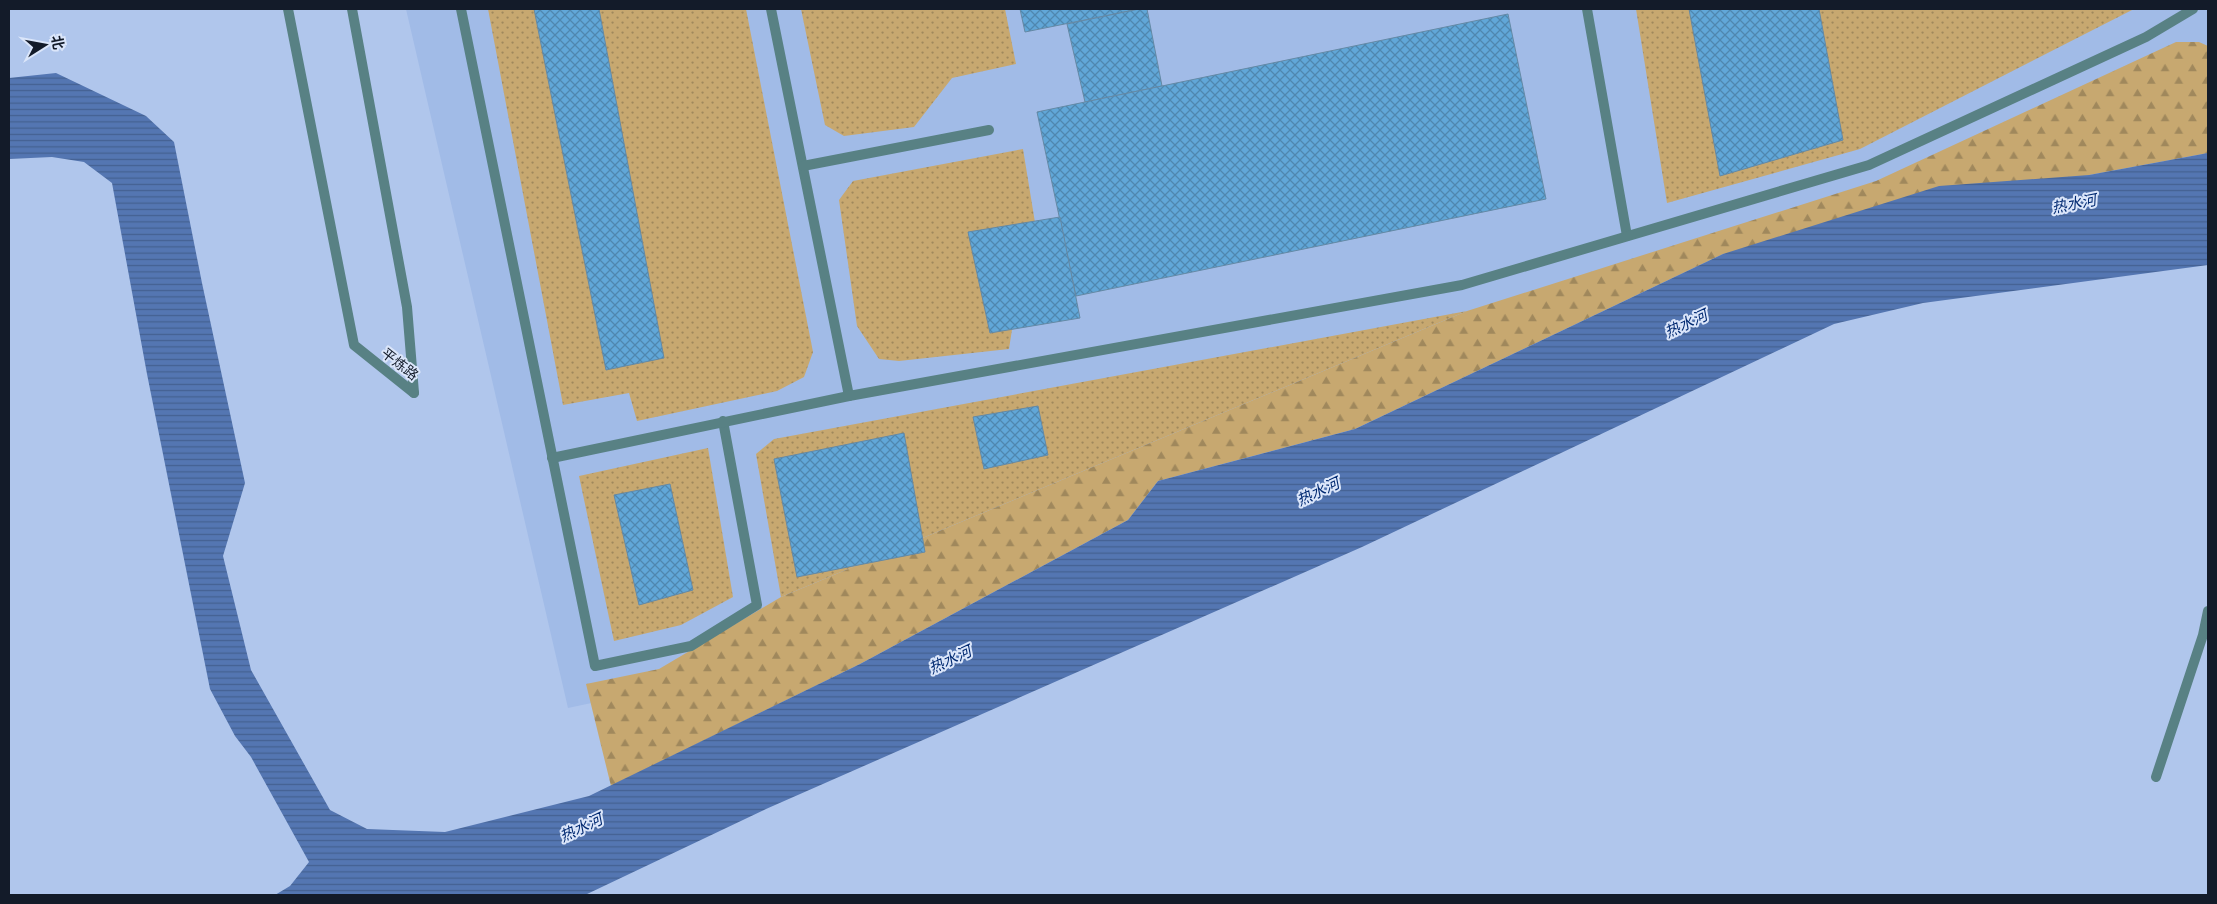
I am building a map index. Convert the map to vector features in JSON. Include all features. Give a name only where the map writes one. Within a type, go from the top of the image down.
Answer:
[{"type":"street","name":"平炼路","points":[[288,9],[354,345],[414,393],[407,307],[352,9]]},
{"type":"street","points":[[461,9],[595,666],[691,646],[757,604],[723,421]]},
{"type":"street","points":[[771,9],[849,396]]},
{"type":"street","points":[[1587,9],[1627,236]]},
{"type":"street","points":[[552,458],[849,396],[1462,285],[1869,165],[2146,37],[2193,9]]},
{"type":"street","points":[[803,166],[989,130]]},
{"type":"street","points":[[2156,777],[2203,636],[2208,611]]},
{"type":"shaded area","points":[[406,9],[2208,9],[2208,153],[2089,175],[1471,329],[662,688],[568,708]]},
{"type":"green space","points":[[488,9],[746,9],[813,352],[804,377],[777,391],[637,421],[629,393],[563,405]]},
{"type":"green space","points":[[801,9],[1005,9],[1016,64],[952,78],[914,127],[844,136],[825,125]]},
{"type":"green space","points":[[1636,9],[2134,9],[1860,149],[1667,203]]},
{"type":"green space","points":[[2176,42],[2199,42],[2208,46],[2208,153],[2089,175],[1723,254],[1355,429],[1158,481],[1128,520],[860,664],[611,786],[586,684],[659,669],[781,597],[1467,311],[1876,181]]},
{"type":"green space","points":[[1023,149],[1048,302],[1015,310],[1009,349],[899,361],[879,359],[857,326],[839,200],[853,181]]},
{"type":"green space","points":[[1467,311],[781,597],[756,454],[774,439]]},
{"type":"green space","points":[[708,448],[733,597],[681,625],[614,641],[579,476]]},
{"type":"water","name":"热水河","points":[[56,73],[146,116],[174,142],[245,483],[223,556],[251,670],[330,810],[367,829],[445,832],[589,796],[860,664],[1128,520],[1158,481],[1355,429],[1723,254],[1939,186],[2089,175],[2208,153],[2208,265],[1923,303],[1834,324],[1362,547],[766,809],[585,895],[275,895],[290,886],[309,862],[251,757],[235,736],[210,689],[147,374],[112,183],[84,162],[52,157],[9,159],[9,78]]},
{"type":"building","points":[[534,9],[599,9],[664,358],[606,370]]},
{"type":"building","points":[[1020,9],[1139,9],[1025,32]]},
{"type":"building","points":[[1147,9],[1162,86],[1085,102],[1067,24]]},
{"type":"building","points":[[1689,9],[1819,9],[1843,140],[1720,176]]},
{"type":"building","points":[[1508,14],[1546,199],[1076,296],[1037,112]]},
{"type":"building","points":[[1060,217],[1080,318],[990,333],[968,232]]},
{"type":"building","points":[[1038,406],[1048,455],[984,469],[973,417]]},
{"type":"building","points":[[904,433],[925,552],[797,577],[774,459]]},
{"type":"building","points":[[670,484],[693,590],[639,605],[614,495]]}]
